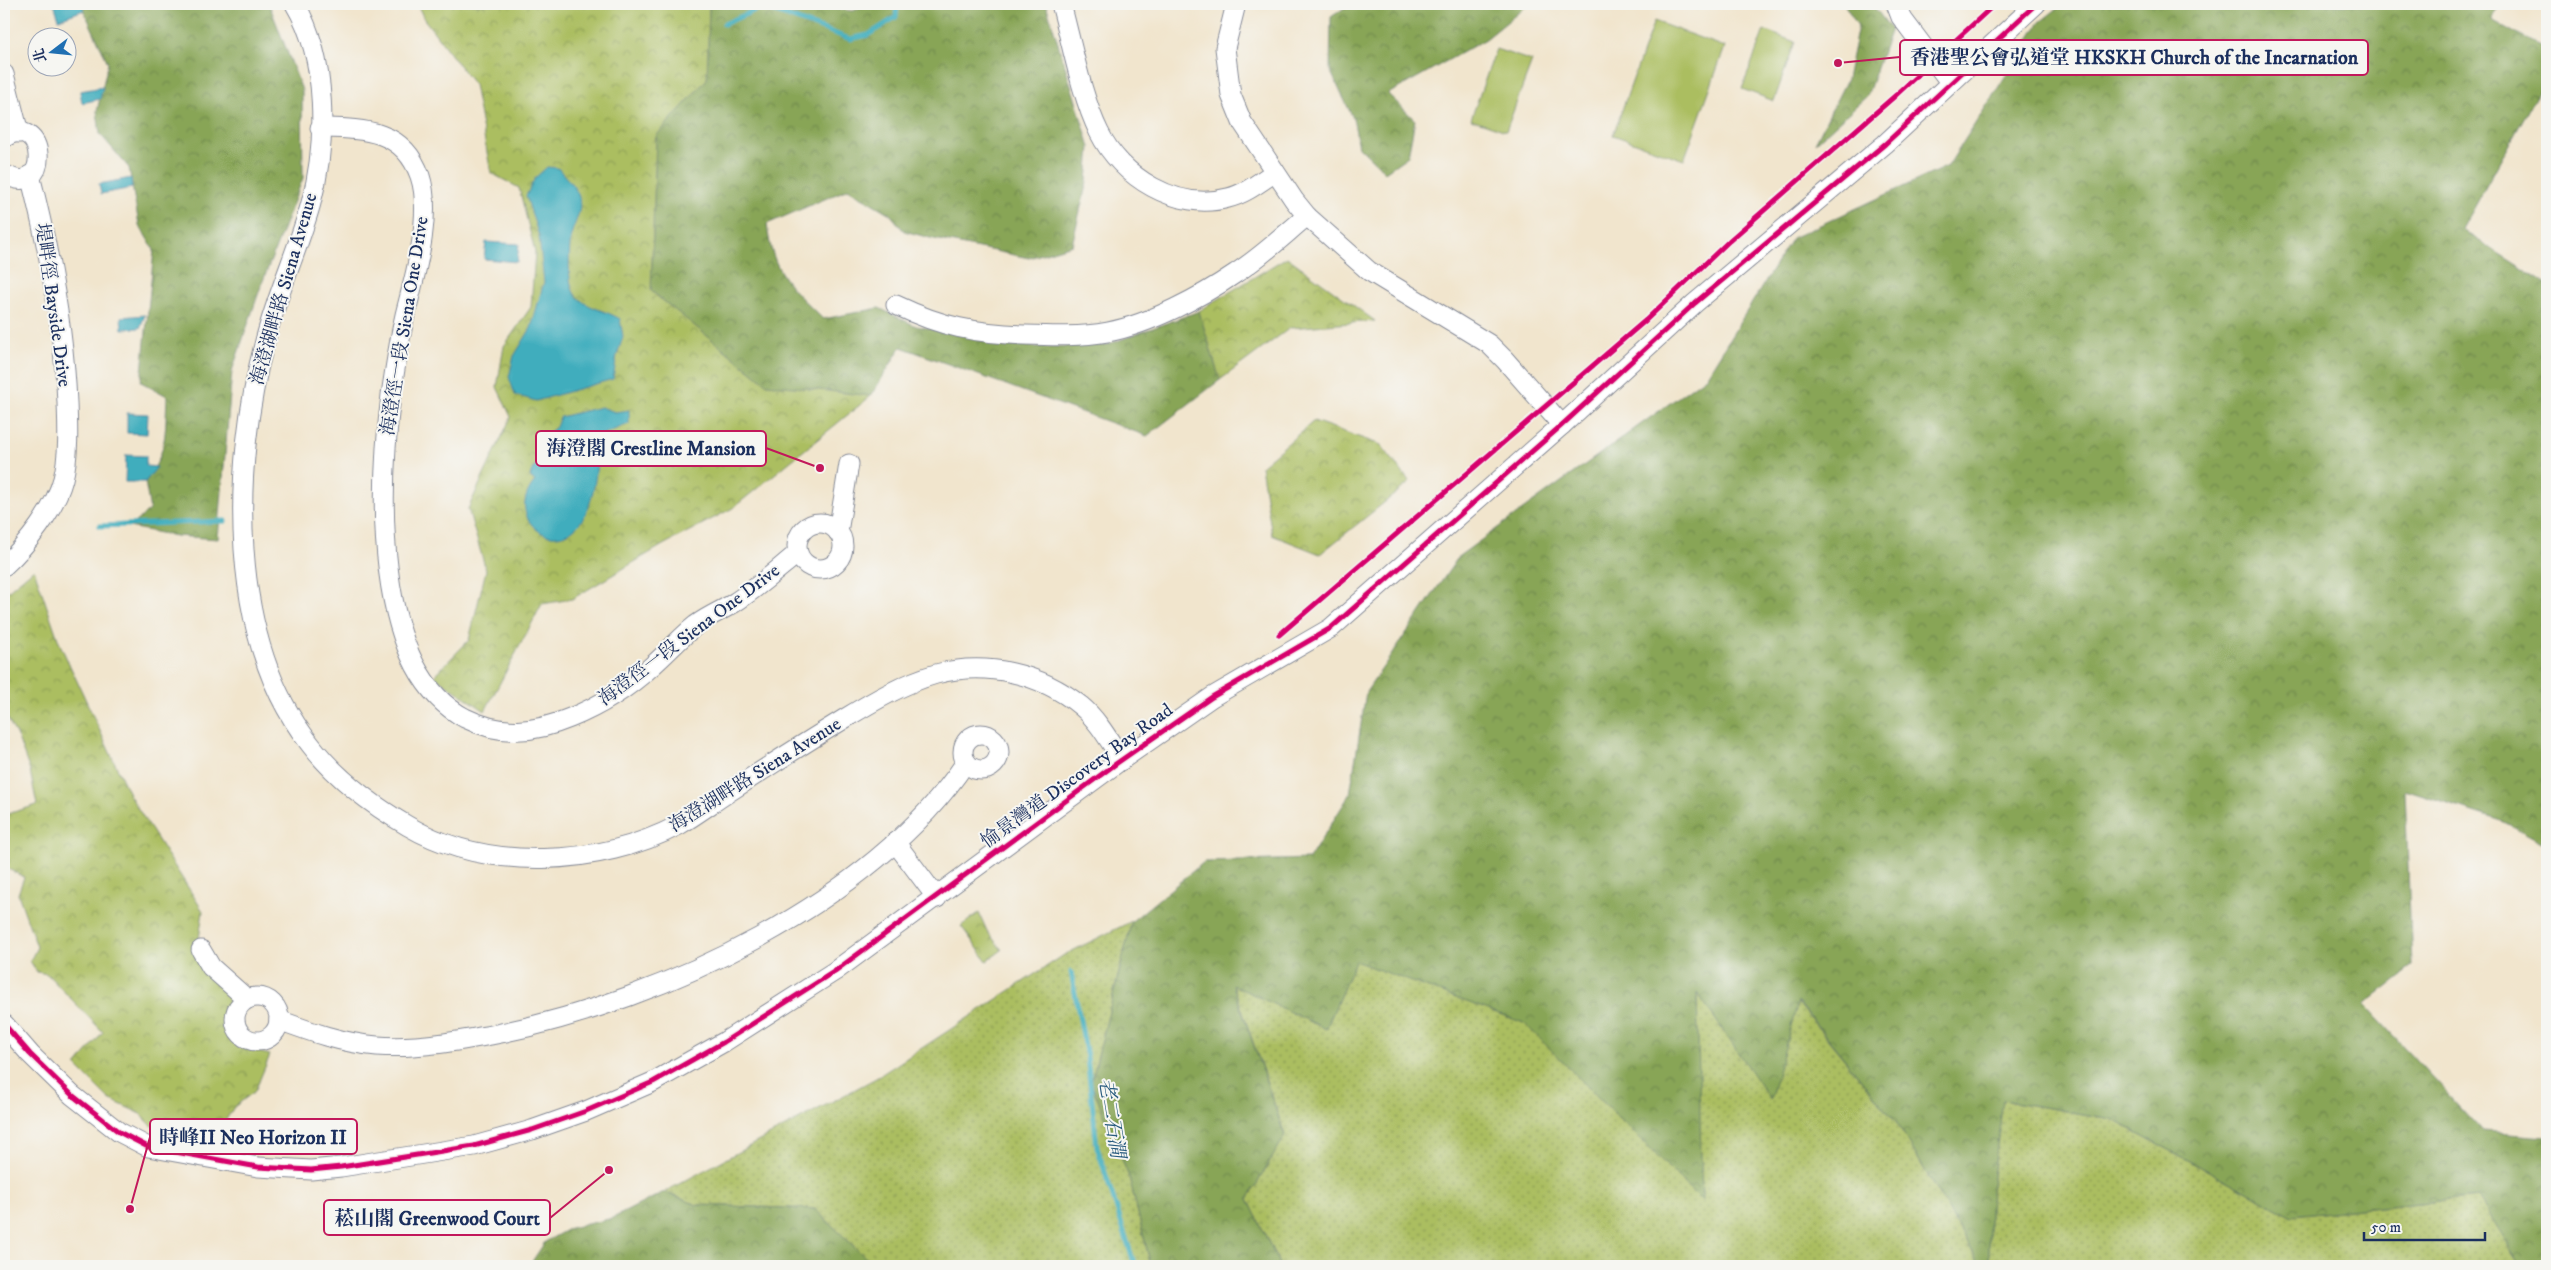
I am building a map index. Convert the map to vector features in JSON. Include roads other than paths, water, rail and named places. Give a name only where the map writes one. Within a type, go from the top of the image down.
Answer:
[{"type":"street","name":"海澄湖畔路 Siena Avenue","points":[[295,4],[302,16],[314,52],[321,91],[320,151],[311,203],[265,342],[253,398],[247,439],[244,539],[249,594],[256,626],[277,688],[289,714],[309,744],[332,770],[385,811],[430,837],[464,848],[493,854],[530,859],[566,858],[621,847],[681,824],[820,734],[903,687],[937,674],[983,669],[1013,672],[1040,681],[1081,706],[1122,760]]},
{"type":"street","points":[[1060,4],[1094,119],[1106,143],[1132,172],[1152,186],[1171,195],[1196,201],[1209,201],[1240,194],[1275,172]]},
{"type":"street","points":[[1236,4],[1225,48],[1231,96],[1242,122],[1307,216],[1343,250],[1377,276],[1489,344],[1506,360],[1562,425]]},
{"type":"street","points":[[1896,4],[1902,17],[1950,82]]},
{"type":"street","name":"愉景灣道 Discovery Bay Road","points":[[4,1024],[30,1054],[77,1099],[119,1132],[148,1147],[258,1167],[311,1170],[372,1164],[474,1146],[532,1130],[586,1111],[654,1082],[763,1017],[835,971],[937,898],[1122,760],[1239,680],[1331,628],[1562,425],[1695,303],[1863,163],[2036,4]]},
{"type":"street","points":[[4,74],[12,136],[33,139],[40,152],[38,166],[30,175],[19,178],[4,174]]},
{"type":"street","name":"海澄徑一段 Siena One Drive","points":[[320,128],[364,129],[387,137],[398,144],[410,158],[419,175],[422,187],[424,200],[421,240],[391,394],[384,509],[386,545],[398,617],[408,652],[422,680],[437,698],[456,713],[469,720],[498,730],[521,732],[568,719],[590,709],[632,683],[695,626],[716,611],[733,604],[798,553]]},
{"type":"street","name":"堤畔徑 Bayside Drive","points":[[4,566],[23,546],[53,506],[63,479],[68,439],[65,357],[42,221],[30,175]]},
{"type":"street","points":[[896,305],[958,329],[987,333],[1074,336],[1109,332],[1161,314],[1236,273],[1307,216]]},
{"type":"street","name":"海澄徑一段 Siena One Drive","points":[[838,532],[826,524],[812,524],[801,533],[798,539],[798,553],[806,565],[820,570],[834,565],[843,553],[843,545],[838,532],[849,464]]},
{"type":"street","points":[[279,1020],[310,1032],[343,1041],[376,1046],[410,1046],[476,1038],[580,1013],[680,976],[736,950],[815,903],[896,842],[941,796],[966,762]]},
{"type":"street","points":[[896,842],[937,898]]},
{"type":"street","points":[[202,950],[211,967],[247,999]]},
{"type":"street","points":[[262,997],[274,1005],[279,1020],[278,1027],[269,1038],[256,1042],[243,1036],[238,1031],[235,1017],[240,1004],[247,999],[262,997]]},
{"type":"water","points":[[54,4],[81,4],[84,10],[59,19]]},
{"type":"water","points":[[103,87],[100,99],[82,103],[80,91]]},
{"type":"water","points":[[547,167],[558,168],[573,186],[579,198],[578,215],[571,236],[569,265],[570,281],[574,293],[583,302],[620,319],[623,337],[617,355],[613,379],[536,401],[515,395],[509,377],[514,356],[531,328],[544,282],[539,236],[526,196],[535,178]]},
{"type":"water","points":[[131,178],[132,188],[101,194],[99,184]]},
{"type":"water","points":[[486,242],[519,244],[517,262],[484,259]]},
{"type":"water","points":[[145,315],[140,328],[122,329],[121,317]]},
{"type":"water","points":[[601,407],[615,412],[629,410],[629,424],[598,436],[596,443],[596,473],[592,496],[583,518],[568,533],[557,536],[544,534],[538,531],[529,521],[526,515],[525,502],[527,493],[535,481],[530,477],[532,471],[546,449],[547,434],[556,427],[560,417]]},
{"type":"water","points":[[127,413],[148,414],[147,434],[127,433]]},
{"type":"water","points":[[126,455],[146,456],[146,466],[157,467],[145,482],[125,482]]},
{"type":"waterway","points":[[724,24],[762,7],[850,39],[868,35],[896,17],[897,4]]},
{"type":"waterway","points":[[100,526],[225,521]]},
{"type":"waterway","name":"老二石澗","points":[[1071,972],[1087,1057],[1097,1147],[1135,1266]]},
{"type":"place","name":"香港聖公會弘道堂 HKSKH Church of the Incarnation","points":[[1838,63]]},
{"type":"place","name":"海澄閣 Crestline Mansion","points":[[820,468]]},
{"type":"place","name":"菘山閣 Greenwood Court","points":[[609,1170]]},
{"type":"place","name":"時峰II Neo Horizon II","points":[[130,1209]]}]
